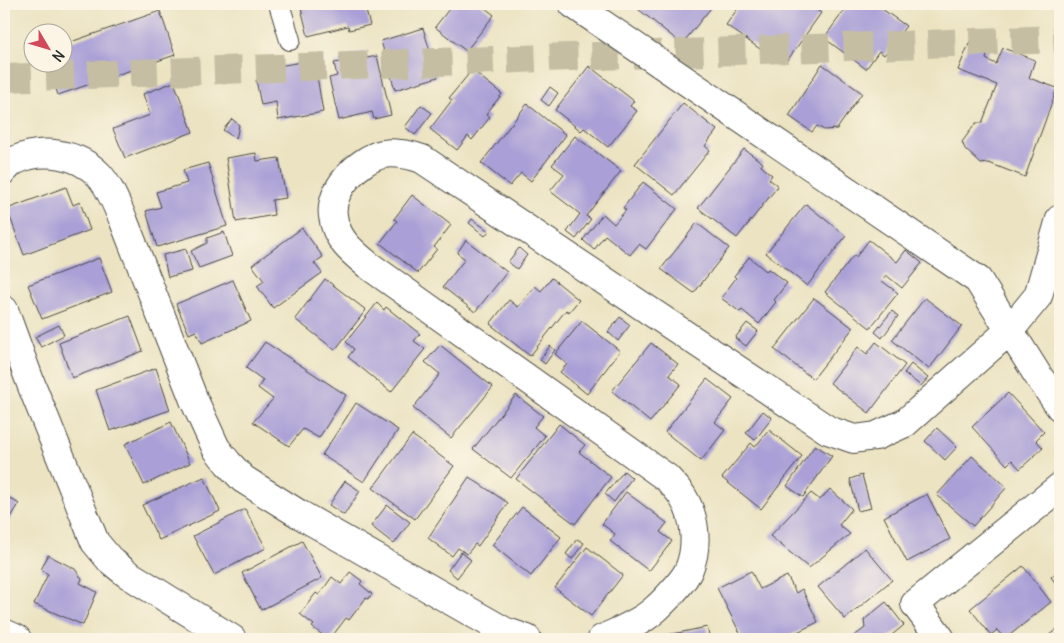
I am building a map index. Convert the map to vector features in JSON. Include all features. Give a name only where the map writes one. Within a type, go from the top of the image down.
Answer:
[{"type":"street","points":[[573,4],[978,280],[1060,407]]},
{"type":"street","points":[[4,170],[14,160],[36,154],[57,153],[83,164],[99,175],[123,219],[194,400],[216,448],[243,479],[299,514],[504,630],[527,639]]},
{"type":"street","points":[[602,639],[652,613],[689,570],[695,545],[693,522],[684,499],[667,478],[368,265],[346,247],[335,226],[333,214],[335,198],[348,175],[370,159],[383,154],[410,155],[422,159],[828,430],[854,440],[876,436],[905,423],[1010,330],[1038,296],[1060,219]]},
{"type":"street","points":[[4,310],[31,384],[95,542],[110,560],[126,573],[232,639]]},
{"type":"street","points":[[941,639],[915,604],[1060,487]]},
{"type":"street","points":[[4,633],[17,639]]},
{"type":"lane","points":[[279,4],[290,40]]},
{"type":"building","points":[[300,4],[364,4],[370,25],[349,30],[348,26],[308,36]]},
{"type":"building","points":[[453,4],[480,4],[494,15],[466,51],[435,27]]},
{"type":"building","points":[[642,4],[714,4],[682,44],[638,9]]},
{"type":"building","points":[[741,4],[808,4],[821,13],[787,61],[780,56],[777,61],[726,25]]},
{"type":"building","points":[[849,4],[875,4],[906,26],[884,55],[879,51],[866,69],[824,38]]},
{"type":"building","points":[[160,11],[175,55],[58,95],[50,72],[72,72],[72,42]]},
{"type":"building","points":[[423,28],[438,77],[395,90],[381,41]]},
{"type":"building","points":[[971,39],[990,46],[986,59],[996,64],[1003,48],[1035,60],[1029,78],[1057,88],[1025,177],[989,163],[981,164],[965,149],[962,142],[976,123],[982,123],[997,85],[958,70]]},
{"type":"building","points":[[365,52],[367,58],[377,56],[391,115],[374,119],[372,112],[339,120],[329,78],[337,76],[334,63],[341,62],[340,57]]},
{"type":"building","points":[[302,62],[302,66],[315,64],[323,112],[278,120],[276,102],[261,105],[256,80],[279,76],[278,66]]},
{"type":"building","points":[[822,64],[862,93],[837,129],[824,130],[817,126],[812,132],[789,116]]},
{"type":"building","points":[[589,66],[634,101],[630,106],[637,111],[608,147],[584,128],[581,131],[555,110]]},
{"type":"building","points":[[472,70],[502,94],[486,114],[490,117],[472,140],[468,136],[457,150],[430,129],[452,100],[449,98]]},
{"type":"building","points":[[174,82],[193,132],[125,158],[113,129],[150,115],[143,94]]},
{"type":"building","points":[[550,87],[558,93],[549,106],[541,100]]},
{"type":"building","points":[[683,103],[717,130],[705,146],[710,150],[674,195],[635,164]]},
{"type":"building","points":[[527,104],[566,135],[531,181],[521,173],[510,186],[481,163]]},
{"type":"building","points":[[421,105],[432,113],[415,135],[405,127]]},
{"type":"building","points":[[232,119],[239,125],[236,139],[223,130]]},
{"type":"building","points":[[575,136],[621,171],[586,216],[591,219],[576,239],[567,232],[580,214],[550,191],[564,174],[552,165]]},
{"type":"building","points":[[744,149],[763,163],[761,166],[772,175],[769,179],[778,186],[737,238],[698,208]]},
{"type":"building","points":[[256,153],[257,161],[279,158],[286,198],[272,200],[274,215],[236,222],[226,158]]},
{"type":"building","points":[[208,163],[227,226],[157,247],[146,211],[161,207],[156,192],[187,183],[183,170]]},
{"type":"building","points":[[643,182],[677,209],[646,249],[639,244],[630,255],[605,235],[594,250],[583,240],[603,214],[614,224],[626,210],[623,208]]},
{"type":"building","points":[[66,187],[73,205],[80,202],[90,230],[24,255],[7,209]]},
{"type":"building","points":[[412,195],[451,225],[434,247],[437,249],[418,273],[380,243],[397,221],[394,219]]},
{"type":"building","points":[[806,204],[846,236],[807,286],[766,253]]},
{"type":"building","points":[[472,219],[489,231],[485,236],[469,223]]},
{"type":"building","points":[[697,223],[729,248],[694,293],[661,269]]},
{"type":"building","points":[[302,228],[323,257],[314,263],[322,273],[273,308],[257,286],[264,281],[252,265]]},
{"type":"building","points":[[224,232],[232,256],[199,268],[191,251],[207,243],[207,238]]},
{"type":"building","points":[[466,240],[507,272],[475,312],[443,287],[465,259],[457,253]]},
{"type":"building","points":[[869,240],[897,262],[906,250],[922,263],[902,288],[886,275],[882,281],[898,293],[870,328],[825,292],[854,255],[856,257]]},
{"type":"building","points":[[519,248],[527,255],[517,269],[508,262]]},
{"type":"building","points":[[186,249],[192,271],[168,277],[163,255]]},
{"type":"building","points":[[749,257],[766,271],[768,269],[787,283],[774,300],[776,302],[759,324],[742,310],[740,312],[721,298],[736,278],[734,276]]},
{"type":"building","points":[[99,258],[112,292],[42,319],[28,285]]},
{"type":"building","points":[[552,278],[579,300],[569,312],[566,310],[530,356],[490,324],[509,300],[518,307],[535,286],[541,291]]},
{"type":"building","points":[[325,279],[366,310],[335,350],[295,319]]},
{"type":"building","points":[[233,280],[251,321],[202,343],[196,331],[189,334],[176,304]]},
{"type":"building","points":[[814,298],[853,328],[813,379],[774,349]]},
{"type":"building","points":[[925,298],[962,326],[929,369],[892,340]]},
{"type":"building","points":[[377,303],[384,310],[386,307],[420,334],[414,341],[425,349],[391,392],[348,357],[354,349],[346,342]]},
{"type":"building","points":[[892,311],[898,316],[882,338],[875,332]]},
{"type":"building","points":[[130,316],[143,351],[72,378],[59,343]]},
{"type":"building","points":[[620,317],[630,325],[618,341],[608,332]]},
{"type":"building","points":[[582,321],[620,351],[587,394],[560,372],[567,364],[555,354]]},
{"type":"building","points":[[747,323],[758,331],[746,346],[735,338]]},
{"type":"building","points":[[59,325],[64,335],[41,347],[35,337]]},
{"type":"building","points":[[265,342],[346,395],[319,438],[303,429],[289,446],[253,422],[273,399],[258,388],[263,380],[246,368]]},
{"type":"building","points":[[876,342],[905,365],[869,413],[830,383],[858,347],[867,354]]},
{"type":"building","points":[[651,343],[678,364],[669,375],[681,384],[650,422],[612,391]]},
{"type":"building","points":[[440,345],[493,387],[451,438],[413,408],[440,374],[425,362]]},
{"type":"building","points":[[550,346],[555,350],[545,364],[540,360]]},
{"type":"building","points":[[911,364],[928,378],[921,386],[904,373]]},
{"type":"building","points":[[156,368],[170,410],[110,431],[96,390]]},
{"type":"building","points":[[707,379],[733,399],[715,422],[725,430],[701,461],[665,432]]},
{"type":"building","points":[[1008,393],[1044,432],[1036,440],[1043,448],[1020,469],[1012,460],[1007,465],[972,427]]},
{"type":"building","points":[[516,395],[543,416],[534,427],[545,436],[511,478],[473,449]]},
{"type":"building","points":[[356,403],[398,430],[364,482],[322,455]]},
{"type":"building","points":[[763,411],[772,418],[755,440],[746,433]]},
{"type":"building","points":[[171,422],[190,463],[144,485],[125,444]]},
{"type":"building","points":[[559,424],[585,445],[579,452],[611,477],[575,524],[516,479]]},
{"type":"building","points":[[937,428],[957,447],[945,460],[925,441]]},
{"type":"building","points":[[769,430],[802,456],[761,509],[722,478],[751,443],[755,447]]},
{"type":"building","points":[[412,435],[454,466],[415,519],[373,488]]},
{"type":"building","points":[[815,445],[832,456],[803,497],[787,486]]},
{"type":"building","points":[[972,456],[1007,487],[973,526],[937,495]]},
{"type":"building","points":[[624,471],[632,478],[614,502],[605,494]]},
{"type":"building","points":[[862,475],[871,508],[858,511],[850,479]]},
{"type":"building","points":[[204,477],[220,511],[159,540],[142,505]]},
{"type":"building","points":[[469,477],[508,503],[478,546],[475,544],[467,554],[458,548],[452,556],[428,538]]},
{"type":"building","points":[[345,481],[360,491],[344,515],[329,505]]},
{"type":"building","points":[[830,489],[852,509],[839,525],[850,534],[809,568],[770,536],[811,493],[820,500]]},
{"type":"building","points":[[626,492],[667,523],[660,532],[672,541],[649,571],[610,541],[615,534],[602,524]]},
{"type":"building","points":[[4,494],[19,504],[4,529]]},
{"type":"building","points":[[927,494],[950,539],[907,562],[884,517]]},
{"type":"building","points":[[387,505],[410,522],[394,544],[371,526]]},
{"type":"building","points":[[522,507],[561,537],[531,576],[492,545]]},
{"type":"building","points":[[245,509],[266,548],[214,575],[193,536]]},
{"type":"building","points":[[577,539],[584,543],[572,559],[566,554]]},
{"type":"building","points":[[302,541],[322,578],[261,610],[242,573]]},
{"type":"building","points":[[587,547],[623,575],[591,616],[555,588]]},
{"type":"building","points":[[865,548],[892,580],[845,619],[818,587]]},
{"type":"building","points":[[461,552],[471,560],[457,578],[448,570]]},
{"type":"building","points":[[48,555],[75,569],[82,579],[80,583],[97,592],[83,625],[34,604],[48,574],[41,570]]},
{"type":"building","points":[[1023,566],[1051,602],[1005,639],[997,630],[991,635],[970,609]]},
{"type":"building","points":[[1060,570],[1060,589],[1051,577]]},
{"type":"building","points":[[751,571],[760,589],[787,576],[796,593],[802,589],[818,622],[783,639],[743,639],[717,588]]},
{"type":"building","points":[[350,572],[362,581],[360,584],[372,594],[368,599],[366,598],[349,620],[346,618],[330,639],[328,639],[312,627],[314,625],[300,614],[316,593],[319,595],[332,577],[341,584]]},
{"type":"building","points":[[886,602],[904,625],[887,639],[850,639],[865,628],[864,620]]},
{"type":"building","points":[[707,627],[710,639],[663,639],[663,636]]},
{"type":"building","points":[[1057,629],[1060,633],[1060,639],[1044,639]]},
{"type":"tunnel","points":[[4,78],[1060,39]]}]
